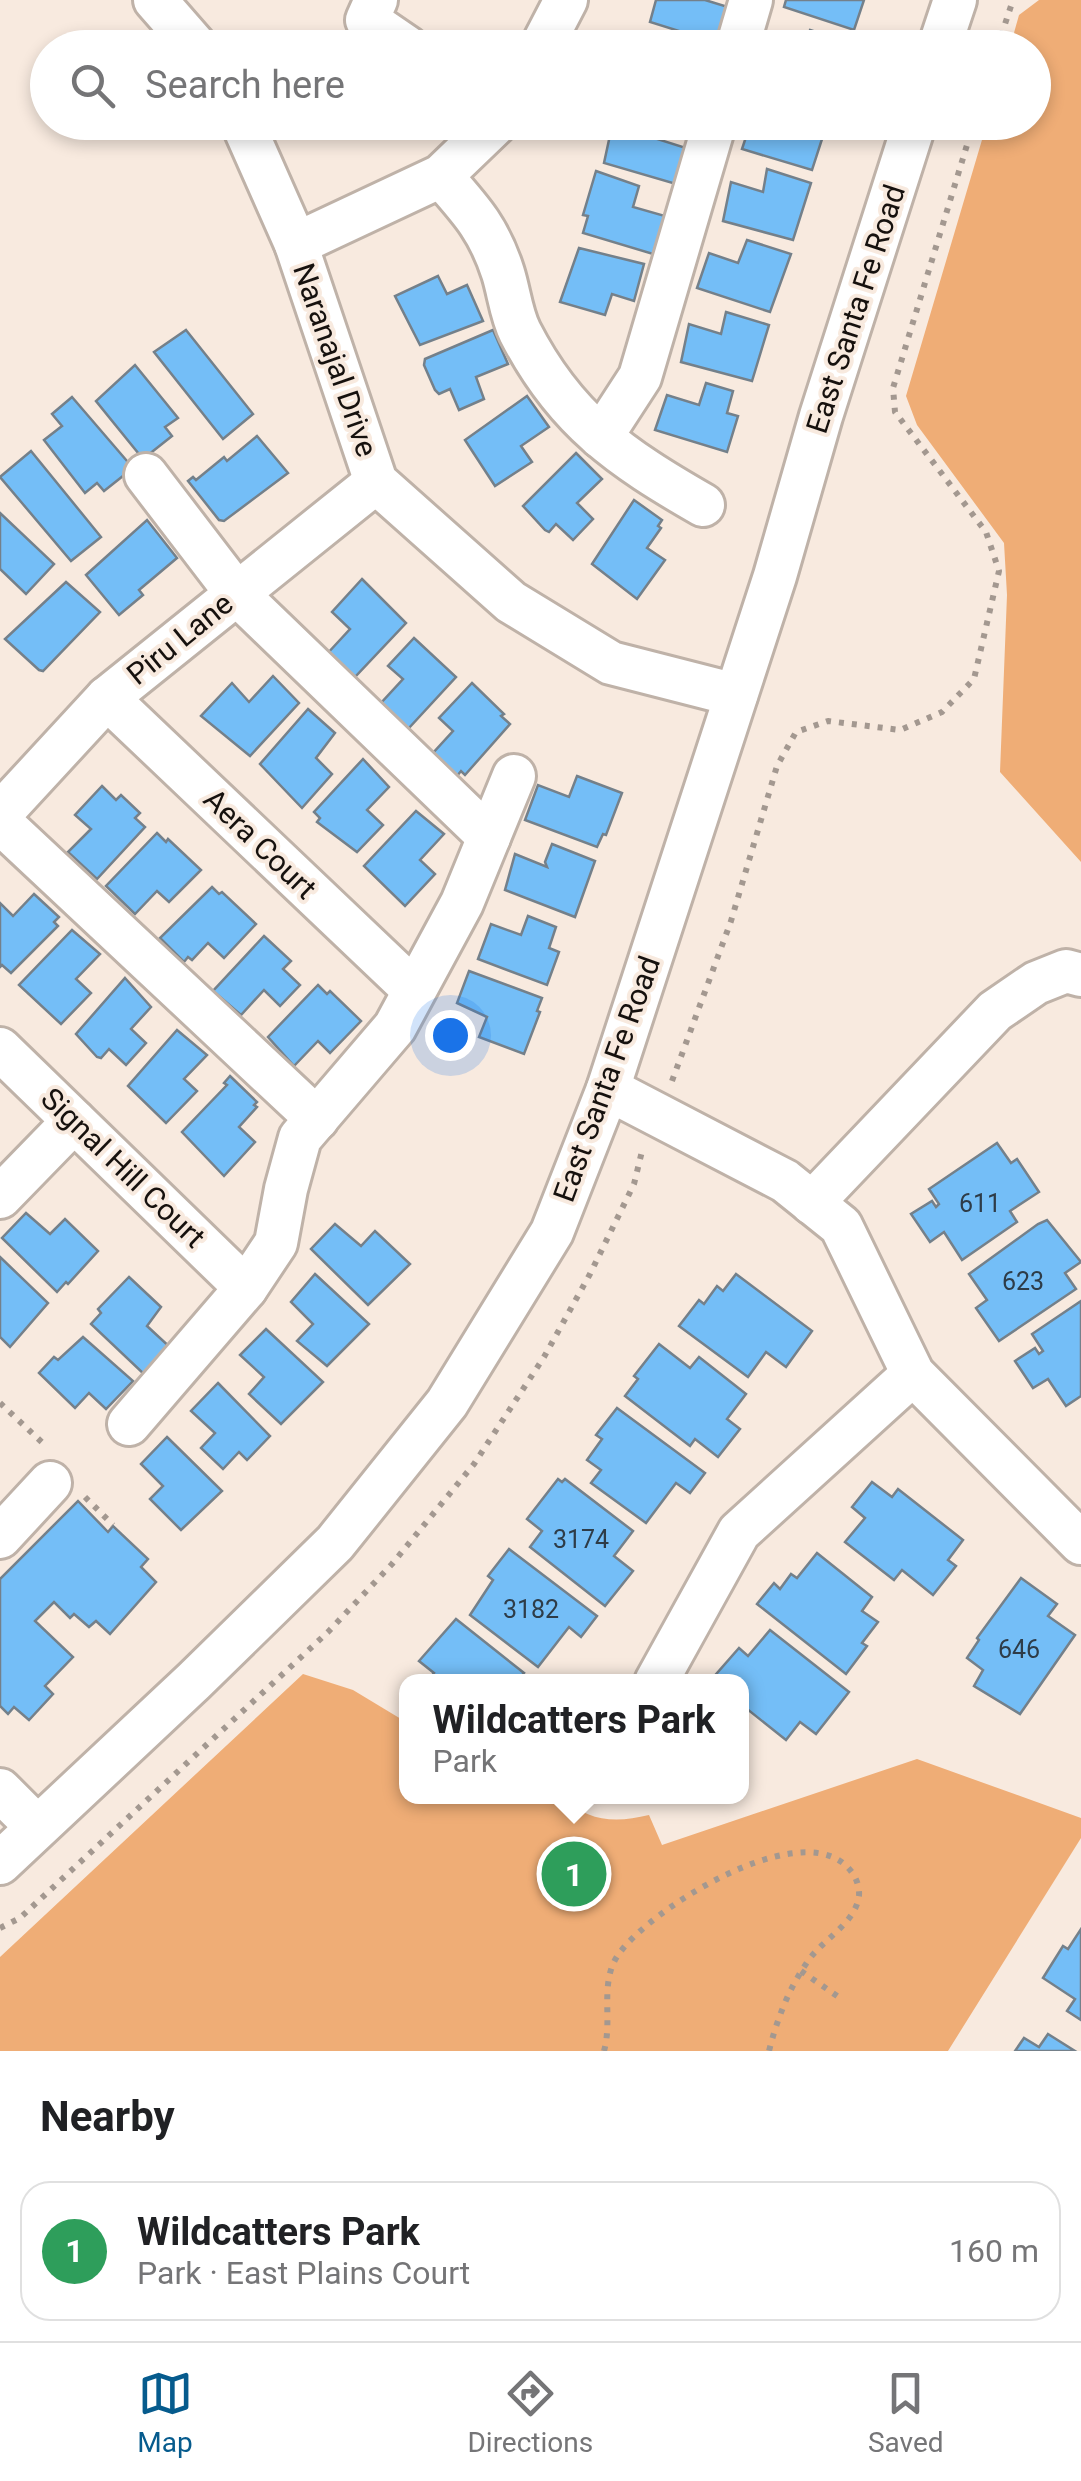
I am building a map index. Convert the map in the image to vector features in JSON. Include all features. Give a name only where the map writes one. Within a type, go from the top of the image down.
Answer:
[{"type":"street","points":[[156,0],[182,30]]},
{"type":"street","points":[[376,0],[367,20],[382,30]]},
{"type":"street","points":[[550,30],[566,0]]},
{"type":"street","points":[[743,30],[752,0]]},
{"type":"street","points":[[945,30],[955,0]]},
{"type":"street","name":"Naranajal Drive","points":[[250,140],[296,244],[376,482],[511,602],[611,663],[736,695]]},
{"type":"street","points":[[296,244],[441,176],[478,140]]},
{"type":"street","points":[[600,437],[640,377],[710,140]]},
{"type":"street","name":"East Santa Fe Road","points":[[0,1862],[194,1681],[334,1543],[447,1404],[552,1232],[608,1089],[909,140]]},
{"type":"street","points":[[441,176],[485,226],[503,272],[518,329],[548,378],[582,422],[634,465],[703,505]]},
{"type":"street","points":[[146,475],[237,594],[489,836]]},
{"type":"street","name":"Piru Lane","points":[[0,818],[107,698],[376,482]]},
{"type":"street","name":"Aera Court","points":[[107,698],[414,990]]},
{"type":"street","points":[[129,1424],[246,1288],[276,1243],[300,1138],[396,1027],[462,903],[514,776]]},
{"type":"street","points":[[0,818],[316,1118]]},
{"type":"street","points":[[812,1203],[995,1011],[1036,982],[1066,972],[1081,975]]},
{"type":"street","name":"Signal Hill Court","points":[[0,1048],[246,1288]]},
{"type":"street","points":[[608,1089],[785,1181],[841,1226],[913,1374],[1081,1543]]},
{"type":"street","points":[[0,1197],[74,1120]]},
{"type":"street","points":[[660,1674],[739,1532],[913,1374]]},
{"type":"street","points":[[0,1536],[50,1483]]},
{"type":"street","points":[[0,1790],[38,1827]]},
{"type":"path","points":[[1003,30],[1013,0]]},
{"type":"path","points":[[673,1078],[731,921],[776,766],[796,732],[828,721],[900,730],[942,712],[974,679],[999,570],[986,532],[894,412],[894,388],[969,140]]},
{"type":"path","points":[[604,2051],[610,1976],[615,1958],[636,1933],[692,1891],[726,1875],[790,1854],[813,1852],[833,1856],[856,1879],[856,1907],[801,1972],[782,2008],[769,2051]]},
{"type":"path","points":[[801,1972],[840,1998]]},
{"type":"shaded area","points":[[1039,0],[1081,0],[1081,862],[1000,772],[1007,595],[1004,543],[917,425],[906,396],[982,140],[1051,140],[1051,30],[1015,30],[1019,15]]},
{"type":"shaded area","points":[[303,1674],[353,1690],[399,1718],[399,1804],[571,1804],[603,1818],[649,1815],[662,1845],[917,1759],[1081,1818],[1081,1838],[948,2051],[0,2051],[0,1957]]},
{"type":"building","points":[[656,0],[705,0],[728,7],[721,30],[676,30],[650,22]]},
{"type":"building","points":[[786,0],[864,0],[854,30],[784,7]]},
{"type":"building","points":[[609,140],[660,140],[686,148],[676,184],[604,163]]},
{"type":"building","points":[[745,140],[822,140],[812,170],[742,149]]},
{"type":"building","points":[[767,169],[811,183],[793,240],[723,221],[731,182],[763,192]]},
{"type":"building","points":[[596,171],[639,186],[633,207],[665,216],[653,254],[583,233],[588,216],[583,215]]},
{"type":"building","points":[[747,240],[791,254],[770,312],[697,288],[709,253],[738,263]]},
{"type":"building","points":[[579,248],[644,264],[634,301],[612,294],[605,315],[560,302]]},
{"type":"building","points":[[438,276],[447,294],[467,285],[483,321],[420,345],[395,296]]},
{"type":"building","points":[[726,312],[769,325],[752,381],[681,362],[689,324],[721,334]]},
{"type":"building","points":[[186,330],[253,414],[223,439],[154,352]]},
{"type":"building","points":[[493,330],[508,364],[476,377],[484,399],[459,410],[450,389],[439,394],[435,390],[425,359]]},
{"type":"building","points":[[135,365],[178,418],[165,427],[172,436],[143,459],[96,401]]},
{"type":"building","points":[[706,383],[733,391],[727,413],[738,416],[727,452],[655,430],[667,395],[699,405]]},
{"type":"building","points":[[527,396],[549,427],[521,446],[532,462],[495,486],[465,440]]},
{"type":"building","points":[[72,397],[133,468],[104,491],[97,483],[85,493],[44,440],[62,426],[52,414]]},
{"type":"building","points":[[257,436],[288,473],[224,521],[219,520],[188,481],[193,477],[196,480],[224,457],[227,461]]},
{"type":"building","points":[[31,451],[101,537],[71,561],[0,477]]},
{"type":"building","points":[[576,453],[602,479],[577,503],[593,519],[573,540],[556,524],[549,532],[545,530],[523,506]]},
{"type":"building","points":[[634,500],[662,520],[647,548],[665,560],[637,599],[592,564]]},
{"type":"building","points":[[0,513],[54,564],[26,594],[0,569]]},
{"type":"building","points":[[147,520],[177,558],[139,590],[143,595],[119,615],[86,575]]},
{"type":"building","points":[[362,579],[406,623],[354,678],[326,655],[350,629],[332,612]]},
{"type":"building","points":[[66,582],[100,612],[43,671],[39,670],[5,639]]},
{"type":"building","points":[[414,638],[456,677],[408,729],[381,703],[403,679],[388,666]]},
{"type":"building","points":[[273,676],[299,703],[250,756],[201,716],[232,683],[249,702]]},
{"type":"building","points":[[472,683],[510,724],[465,775],[461,771],[457,776],[433,753],[453,731],[439,718]]},
{"type":"building","points":[[308,709],[335,733],[316,758],[332,774],[302,808],[260,764]]},
{"type":"building","points":[[363,759],[389,787],[367,810],[383,825],[357,852],[317,822],[320,818],[314,812]]},
{"type":"building","points":[[577,776],[622,793],[606,835],[597,847],[525,820],[538,785],[569,797]]},
{"type":"building","points":[[102,786],[116,800],[121,795],[140,813],[135,818],[145,827],[97,879],[68,852],[91,829],[75,815]]},
{"type":"building","points":[[416,811],[444,834],[420,860],[435,874],[405,906],[364,866]]},
{"type":"building","points":[[157,833],[201,870],[169,902],[157,891],[135,914],[106,886]]},
{"type":"building","points":[[552,844],[595,861],[575,917],[505,890],[515,854],[547,867],[545,862]]},
{"type":"building","points":[[212,887],[256,924],[224,958],[208,943],[192,960],[188,957],[184,962],[160,938]]},
{"type":"building","points":[[34,894],[59,917],[54,922],[58,926],[11,973],[0,967],[0,903],[13,916]]},
{"type":"building","points":[[528,916],[556,927],[549,948],[559,952],[547,985],[478,959],[491,924],[521,935]]},
{"type":"building","points":[[72,930],[100,954],[76,979],[91,993],[61,1024],[19,985]]},
{"type":"building","points":[[264,936],[291,961],[283,969],[300,985],[280,1006],[264,990],[241,1015],[213,991]]},
{"type":"building","points":[[469,971],[542,998],[524,1054],[479,1037],[487,1017],[457,1003]]},
{"type":"building","points":[[125,978],[151,1007],[131,1029],[146,1043],[126,1065],[109,1049],[101,1058],[97,1057],[76,1034]]},
{"type":"building","points":[[318,985],[327,994],[330,991],[361,1021],[330,1053],[318,1041],[294,1066],[268,1037]]},
{"type":"building","points":[[177,1030],[207,1055],[184,1079],[197,1091],[166,1123],[128,1086]]},
{"type":"building","points":[[230,1076],[257,1102],[239,1127],[255,1142],[224,1176],[182,1132],[227,1085],[224,1083]]},
{"type":"building","points":[[997,1143],[1011,1163],[1017,1159],[1039,1192],[1010,1211],[1017,1222],[962,1260],[944,1232],[930,1242],[911,1214],[932,1201],[936,1207],[939,1204],[929,1189]]},
{"type":"building","points":[[26,1213],[50,1234],[65,1219],[98,1251],[57,1292],[2,1238]]},
{"type":"building","points":[[1047,1220],[1081,1262],[1065,1273],[1076,1289],[999,1341],[976,1308],[987,1300],[969,1274]]},
{"type":"building","points":[[335,1224],[361,1246],[375,1231],[410,1264],[368,1305],[311,1249]]},
{"type":"building","points":[[0,1257],[48,1303],[10,1347],[0,1337]]},
{"type":"building","points":[[315,1274],[369,1324],[327,1366],[297,1341],[313,1324],[291,1302]]},
{"type":"building","points":[[736,1274],[812,1331],[786,1367],[766,1352],[748,1377],[679,1326],[699,1300],[704,1304],[717,1286],[723,1291]]},
{"type":"building","points":[[129,1277],[161,1307],[147,1326],[173,1350],[146,1376],[91,1324],[101,1313],[98,1309]]},
{"type":"building","points":[[1081,1301],[1081,1396],[1066,1406],[1048,1379],[1033,1388],[1015,1361],[1035,1348],[1039,1354],[1043,1351],[1032,1334]]},
{"type":"building","points":[[266,1329],[323,1382],[281,1424],[249,1394],[264,1377],[240,1355]]},
{"type":"building","points":[[83,1337],[133,1381],[106,1409],[89,1393],[75,1408],[39,1373]]},
{"type":"building","points":[[659,1344],[690,1368],[699,1357],[746,1394],[727,1419],[740,1429],[718,1457],[695,1439],[690,1446],[625,1396],[638,1379],[634,1376]]},
{"type":"building","points":[[218,1383],[270,1436],[247,1460],[239,1452],[223,1469],[201,1448],[215,1433],[191,1411]]},
{"type":"building","points":[[617,1408],[705,1473],[690,1493],[676,1483],[646,1523],[591,1483],[601,1470],[587,1460],[602,1439],[596,1435]]},
{"type":"building","points":[[167,1437],[222,1491],[181,1530],[150,1499],[163,1486],[141,1464]]},
{"type":"building","points":[[558,1479],[565,1479],[633,1531],[614,1556],[633,1571],[605,1606],[530,1547],[542,1531],[527,1519]]},
{"type":"building","points":[[872,1482],[892,1497],[898,1489],[963,1540],[948,1560],[956,1566],[933,1595],[902,1570],[894,1580],[845,1542],[865,1518],[852,1507]]},
{"type":"building","points":[[78,1501],[108,1532],[113,1526],[148,1559],[141,1567],[156,1582],[110,1634],[96,1621],[89,1627],[74,1614],[70,1618],[54,1602],[35,1621],[73,1657],[45,1686],[53,1694],[29,1720],[14,1707],[8,1714],[0,1706],[0,1579]]},
{"type":"building","points":[[509,1549],[597,1616],[581,1637],[569,1627],[538,1667],[470,1615],[493,1580],[488,1576]]},
{"type":"building","points":[[817,1553],[872,1597],[862,1611],[878,1622],[862,1643],[867,1646],[846,1674],[757,1604],[774,1583],[780,1589],[791,1574],[797,1578]]},
{"type":"building","points":[[1021,1578],[1057,1604],[1048,1616],[1075,1635],[1020,1714],[974,1686],[983,1670],[967,1658]]},
{"type":"building","points":[[456,1619],[524,1673],[433,1674],[419,1661]]},
{"type":"building","points":[[770,1630],[849,1692],[816,1734],[800,1722],[786,1740],[749,1711],[749,1674],[716,1674],[739,1648],[748,1656]]},
{"type":"building","points":[[1081,1929],[1081,2020],[1067,2011],[1075,1999],[1043,1978],[1063,1946],[1068,1949]]},
{"type":"building","points":[[1048,2034],[1075,2051],[1015,2051],[1024,2038],[1039,2047]]},
{"type":"place","name":"Wildcatters Park","points":[[574,1874]]}]
